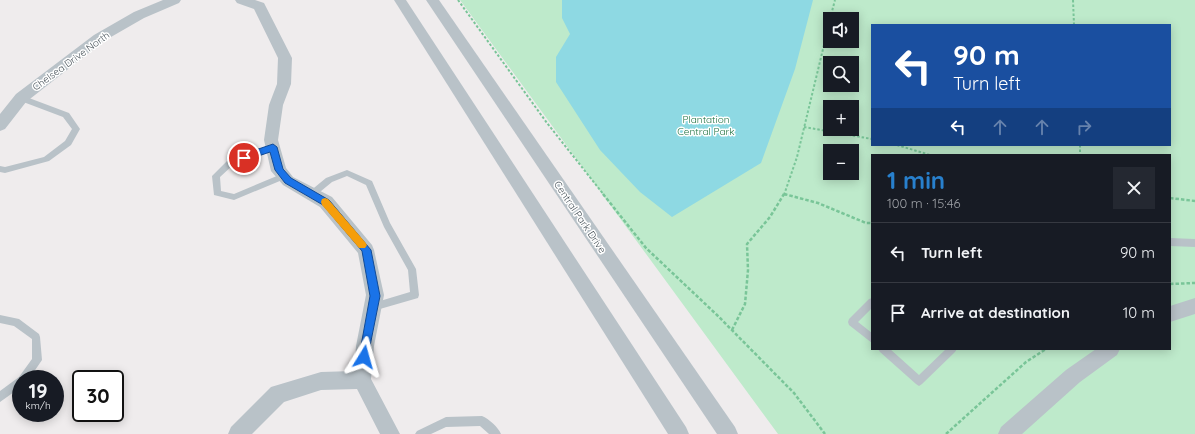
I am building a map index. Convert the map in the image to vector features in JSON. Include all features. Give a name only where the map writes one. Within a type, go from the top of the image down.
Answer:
[{"type":"street","name":"Chelsea Drive North","points":[[0,125],[21,98],[99,38],[139,15],[175,0]]},
{"type":"street","points":[[400,0],[679,434]]},
{"type":"street","name":"Central Park Drive","points":[[432,0],[728,434]]},
{"type":"street","points":[[247,1],[259,6],[285,58],[284,84],[276,105],[271,140],[279,170],[288,181],[326,202],[366,250],[375,296],[365,346],[362,380],[390,434]]},
{"type":"street","points":[[1171,314],[1195,306]]},
{"type":"street","points":[[1008,434],[1073,376],[1110,350]]},
{"type":"street","points":[[238,434],[278,394],[321,380],[362,380]]},
{"type":"lane","points":[[0,169],[5,170],[46,159],[68,143],[76,129],[66,115],[21,98]]},
{"type":"lane","points":[[273,147],[230,163],[216,176],[217,193],[234,197],[284,176]]},
{"type":"lane","points":[[312,194],[329,180],[347,172],[369,183],[387,225],[412,268],[415,295],[373,307]]},
{"type":"lane","points":[[1171,242],[1195,243]]},
{"type":"lane","points":[[871,303],[852,322],[871,338]]},
{"type":"lane","points":[[0,319],[16,322],[36,337],[37,360],[30,370]]},
{"type":"lane","points":[[884,350],[919,381],[951,350]]},
{"type":"lane","points":[[0,397],[12,388]]},
{"type":"lane","points":[[420,434],[446,422],[482,421],[496,434]]},
{"type":"path","points":[[458,0],[547,123],[646,248],[732,330],[794,393],[825,434]]},
{"type":"path","points":[[832,12],[835,0]]},
{"type":"path","points":[[1073,0],[1074,24]]},
{"type":"path","points":[[732,330],[745,304],[748,270],[748,244],[770,217],[784,194],[797,157],[823,48]]},
{"type":"path","points":[[804,127],[871,139]]},
{"type":"path","points":[[900,146],[927,154]]},
{"type":"path","points":[[784,194],[818,203],[866,224],[871,223]]},
{"type":"path","points":[[1171,198],[1195,201]]},
{"type":"path","points":[[1171,284],[1195,282]]},
{"type":"path","points":[[946,434],[1026,362],[1044,350]]},
{"type":"green space","name":"Plantation Central Park","points":[[460,0],[1195,0],[1195,434],[778,434]]},
{"type":"water","points":[[562,0],[813,0],[795,69],[761,163],[672,217],[640,192],[600,150],[556,82],[556,57],[570,34],[562,18]]},
{"type":"slow traffic","points":[[325,202],[362,245]]},
{"type":"route","points":[[244,158],[273,147],[279,170],[288,181],[326,202],[366,250],[375,296],[364,357]]}]
